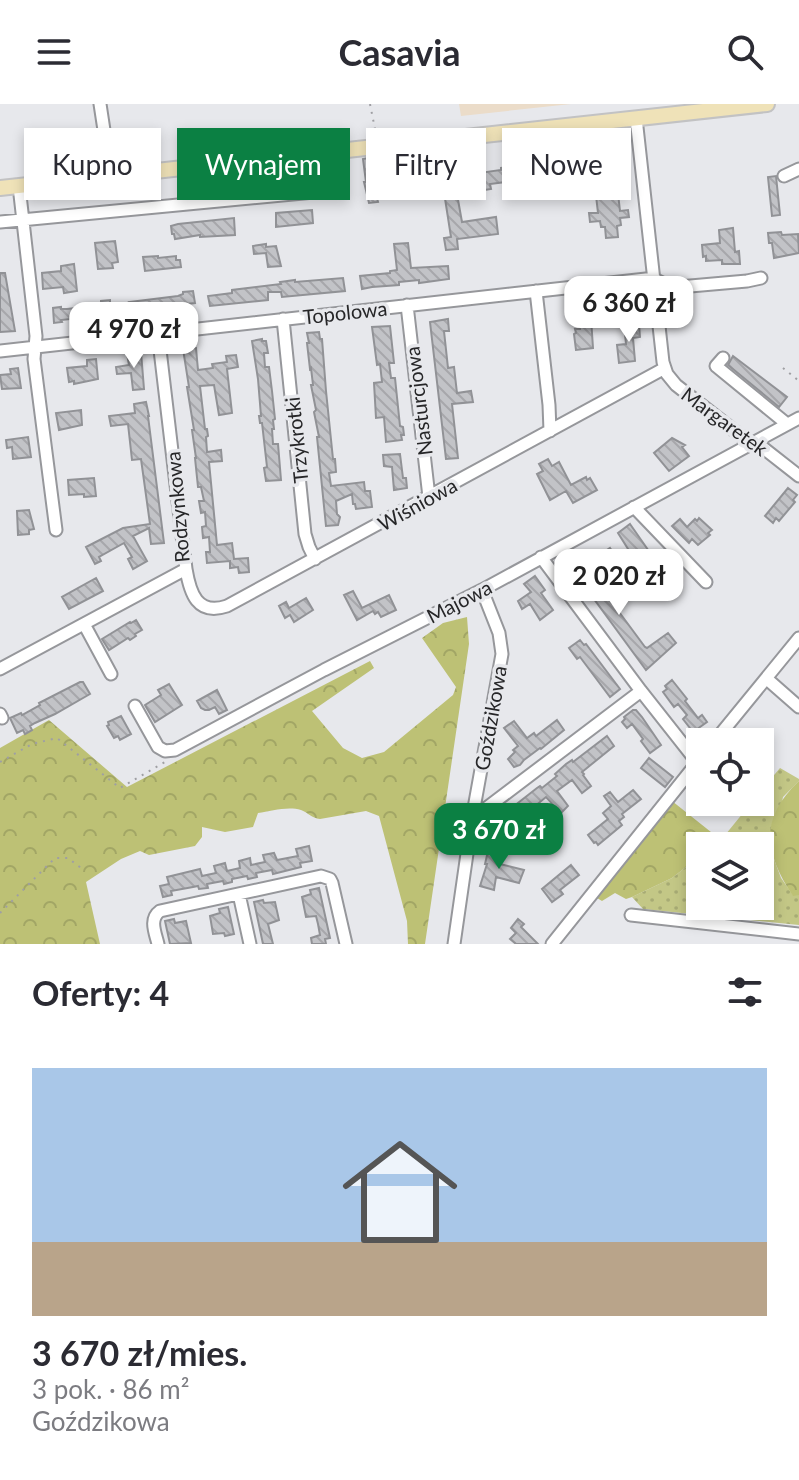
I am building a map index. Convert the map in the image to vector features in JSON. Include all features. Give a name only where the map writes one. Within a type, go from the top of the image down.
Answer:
[{"type":"main road","points":[[486,134],[767,104]]},
{"type":"main road","points":[[161,170],[366,147]]},
{"type":"main road","points":[[0,188],[24,185]]},
{"type":"street","points":[[100,104],[104,128]]},
{"type":"street","name":"Margaretek","points":[[636,118],[665,368],[676,385],[746,440],[762,447],[799,476]]},
{"type":"street","points":[[784,176],[799,169]]},
{"type":"street","points":[[19,186],[34,359],[56,530]]},
{"type":"street","points":[[0,222],[231,200]]},
{"type":"street","name":"Topolowa","points":[[0,351],[654,279],[679,287],[761,278]]},
{"type":"street","points":[[536,291],[550,431]]},
{"type":"street","name":"Nasturcjowa","points":[[407,305],[429,497]]},
{"type":"street","name":"Trzykrotki","points":[[283,319],[305,534],[315,559]]},
{"type":"street","name":"Rodzynkowa","points":[[1,665],[186,569],[158,333]]},
{"type":"street","points":[[723,358],[716,366],[787,424]]},
{"type":"street","name":"Wiśniowa","points":[[186,569],[197,601],[206,607],[219,609],[665,368]]},
{"type":"street","name":"Majowa","points":[[170,751],[482,590],[799,418]]},
{"type":"street","points":[[634,507],[706,582]]},
{"type":"street","points":[[541,557],[641,691],[686,745]]},
{"type":"street","name":"Goździkowa","points":[[454,944],[472,819],[502,654],[499,633],[482,590]]},
{"type":"street","points":[[84,624],[111,674]]},
{"type":"street","points":[[726,728],[799,638]]},
{"type":"street","points":[[767,679],[799,707]]},
{"type":"street","points":[[472,819],[641,691]]},
{"type":"street","points":[[135,706],[158,747],[170,751]]},
{"type":"street","points":[[552,944],[686,777]]},
{"type":"street","points":[[158,944],[153,922],[157,912],[317,876],[325,877],[332,883],[346,944]]},
{"type":"street","points":[[239,894],[250,944]]},
{"type":"street","points":[[631,915],[799,934]]},
{"type":"path","points":[[370,104],[375,128]]},
{"type":"path","points":[[783,368],[799,381]]},
{"type":"path","points":[[0,762],[32,744],[57,738],[120,788],[164,764],[170,751]]},
{"type":"path","points":[[0,913],[55,858],[68,858],[81,868]]},
{"type":"shaded area","points":[[459,104],[571,104],[461,116]]},
{"type":"green space","points":[[467,617],[469,644],[425,944],[408,944],[407,921],[379,816],[366,811],[320,819],[291,808],[258,813],[253,827],[225,832],[202,827],[202,837],[195,846],[149,855],[140,851],[121,859],[86,882],[100,944],[0,944],[0,748],[49,720],[127,787],[370,661],[374,668],[312,711],[343,748],[362,758],[384,752],[453,695],[456,687],[422,638],[443,623]]},
{"type":"green space","points":[[780,768],[799,781],[783,797],[774,838],[774,832],[728,832],[741,816],[774,816],[774,775]]},
{"type":"green space","points":[[799,781],[799,895],[793,896],[776,865],[774,832],[771,832],[777,809]]},
{"type":"green space","points":[[672,801],[686,812],[686,816],[691,816],[711,832],[686,832],[686,867],[672,878],[626,899],[615,893],[602,901],[597,894]]},
{"type":"green space","points":[[774,859],[781,878],[793,895],[799,895],[799,925],[750,920],[774,920]]},
{"type":"green space","points":[[686,867],[686,913],[643,909],[632,897],[672,878]]},
{"type":"building","points":[[501,168],[502,182],[490,184],[491,189],[486,190],[486,172]]},
{"type":"building","points":[[776,176],[780,215],[772,216],[768,177]]},
{"type":"building","points":[[445,200],[458,200],[462,222],[496,217],[498,234],[457,239],[458,249],[446,250],[444,238],[451,237]]},
{"type":"building","points":[[597,200],[619,200],[620,211],[628,210],[629,217],[620,218],[618,237],[606,238],[605,227],[601,227],[600,221],[590,222],[589,213],[598,213]]},
{"type":"building","points":[[312,210],[313,223],[276,227],[276,213]]},
{"type":"building","points":[[234,218],[235,235],[175,239],[172,234],[171,226],[178,224]]},
{"type":"building","points":[[733,228],[735,252],[739,251],[740,264],[722,264],[722,260],[706,261],[702,245],[720,243],[719,230]]},
{"type":"building","points":[[781,232],[782,235],[798,234],[799,253],[774,258],[768,233]]},
{"type":"building","points":[[115,241],[118,262],[112,263],[113,268],[98,269],[95,243]]},
{"type":"building","points":[[408,243],[411,268],[448,266],[449,279],[399,282],[399,285],[362,289],[360,276],[397,270],[394,244]]},
{"type":"building","points":[[266,244],[266,247],[276,246],[281,266],[268,267],[266,253],[254,254],[253,246]]},
{"type":"building","points":[[176,256],[181,267],[145,271],[143,257]]},
{"type":"building","points":[[74,264],[77,291],[64,293],[63,287],[43,289],[42,273],[61,271],[61,266]]},
{"type":"building","points":[[0,273],[5,273],[15,331],[0,332]]},
{"type":"building","points":[[343,278],[345,291],[282,297],[281,292],[268,292],[268,300],[210,306],[208,296],[295,280]]},
{"type":"building","points":[[193,291],[195,303],[167,306],[168,310],[157,312],[156,307],[141,309],[142,313],[54,323],[53,308],[101,305],[101,301],[110,300],[110,306],[130,304]]},
{"type":"building","points":[[590,303],[593,348],[576,350],[574,334],[575,329],[580,329],[578,306]]},
{"type":"building","points":[[448,319],[449,331],[444,331],[448,368],[454,367],[457,393],[471,391],[473,402],[452,404],[458,458],[446,459],[430,322]]},
{"type":"building","points":[[639,324],[640,337],[633,338],[635,361],[619,363],[617,345],[626,344],[624,325]]},
{"type":"building","points":[[390,326],[394,363],[389,363],[391,378],[395,378],[400,426],[404,435],[401,435],[402,440],[386,442],[384,417],[376,418],[374,383],[382,382],[372,327]]},
{"type":"building","points":[[319,332],[335,459],[336,472],[329,473],[331,486],[364,482],[365,491],[370,491],[372,507],[356,509],[352,494],[336,501],[340,517],[338,525],[326,526],[307,343],[307,333]]},
{"type":"building","points":[[252,341],[266,341],[268,353],[264,353],[265,367],[269,367],[275,419],[273,444],[278,444],[281,480],[266,481],[264,468],[267,467]]},
{"type":"building","points":[[196,348],[198,370],[213,368],[212,364],[227,362],[226,356],[236,355],[238,367],[227,369],[232,413],[219,415],[214,385],[200,386],[208,436],[207,452],[221,450],[222,461],[209,462],[217,545],[232,543],[234,559],[248,558],[249,572],[239,573],[238,567],[230,568],[230,561],[207,563],[209,537],[203,538],[205,512],[201,513],[199,501],[204,501],[201,487],[198,487],[183,349]]},
{"type":"building","points":[[141,352],[144,389],[133,390],[131,373],[117,374],[116,367],[129,365],[127,354]]},
{"type":"building","points":[[733,356],[787,397],[779,407],[728,365]]},
{"type":"building","points":[[96,359],[98,379],[74,384],[74,381],[69,382],[67,368],[87,366],[87,360]]},
{"type":"building","points":[[18,368],[21,388],[2,389],[0,375],[11,374],[10,369]]},
{"type":"building","points":[[146,402],[164,543],[151,544],[149,528],[133,536],[147,561],[133,569],[128,559],[132,557],[124,543],[99,557],[101,561],[95,564],[86,547],[123,528],[150,524],[141,459],[132,460],[128,424],[111,426],[109,416],[135,413],[134,404]]},
{"type":"building","points":[[81,410],[82,425],[59,430],[56,413]]},
{"type":"building","points":[[28,437],[31,457],[13,459],[12,447],[7,448],[6,440]]},
{"type":"building","points":[[672,438],[685,445],[682,447],[689,456],[669,471],[654,453]]},
{"type":"building","points":[[400,454],[407,488],[394,490],[392,467],[384,466],[383,455]]},
{"type":"building","points":[[548,459],[552,466],[559,462],[571,485],[586,477],[587,480],[590,478],[597,490],[573,503],[566,491],[550,500],[537,474],[543,471],[539,464]]},
{"type":"building","points":[[94,478],[96,496],[69,495],[68,480]]},
{"type":"building","points":[[788,488],[797,495],[793,500],[795,502],[779,521],[776,518],[773,523],[765,516]]},
{"type":"building","points":[[29,510],[34,529],[29,530],[29,534],[18,535],[17,511]]},
{"type":"building","points":[[699,518],[712,530],[698,545],[692,539],[689,543],[672,526],[680,519],[687,527]]},
{"type":"building","points":[[630,524],[653,557],[643,564],[633,550],[630,552],[618,533]]},
{"type":"building","points":[[610,548],[626,571],[617,582],[610,572],[607,574],[598,556]]},
{"type":"building","points":[[574,551],[645,647],[668,633],[676,643],[646,670],[564,558]]},
{"type":"building","points":[[535,576],[545,590],[541,593],[553,610],[540,620],[530,604],[522,609],[518,601],[531,592],[524,584]]},
{"type":"building","points":[[96,578],[103,591],[69,609],[62,597]]},
{"type":"building","points":[[353,591],[362,608],[389,595],[396,610],[381,617],[373,611],[357,620],[344,595]]},
{"type":"building","points":[[306,598],[313,610],[294,622],[290,615],[285,618],[279,606],[286,602],[289,608]]},
{"type":"building","points":[[136,620],[142,630],[109,650],[102,639]]},
{"type":"building","points":[[580,640],[620,689],[610,697],[580,657],[577,659],[569,648]]},
{"type":"building","points":[[672,680],[698,718],[702,715],[707,722],[699,728],[690,728],[683,719],[687,715],[678,704],[674,707],[663,692],[667,689],[665,686]]},
{"type":"building","points":[[80,682],[90,694],[30,726],[32,730],[25,734],[23,730],[17,733],[10,718],[22,715]]},
{"type":"building","points":[[169,684],[182,705],[155,722],[145,705],[161,695],[158,690]]},
{"type":"building","points":[[217,690],[227,710],[219,714],[215,707],[209,710],[201,708],[197,701]]},
{"type":"building","points":[[633,710],[642,717],[661,745],[650,753],[632,724],[627,728],[622,722]]},
{"type":"building","points":[[121,716],[131,734],[120,740],[118,736],[114,738],[107,726],[108,722]]},
{"type":"building","points":[[557,720],[564,730],[514,767],[508,759],[518,746],[504,728],[514,721],[527,738],[534,733],[536,736]]},
{"type":"building","points":[[607,736],[614,746],[582,772],[591,786],[582,793],[572,780],[557,791],[568,806],[561,813],[546,797],[499,835],[491,824],[557,776],[555,774],[566,764]]},
{"type":"building","points":[[649,758],[673,777],[665,787],[641,768]]},
{"type":"building","points":[[633,790],[641,799],[622,814],[624,817],[619,821],[622,825],[598,845],[594,843],[588,835],[608,819],[603,813],[611,806],[604,796],[610,792],[618,802]]},
{"type":"building","points":[[309,846],[312,861],[300,863],[301,867],[273,874],[272,870],[256,873],[257,877],[232,879],[232,882],[224,884],[223,881],[207,884],[208,888],[199,889],[198,886],[171,891],[172,895],[163,897],[160,886],[169,884],[167,877],[200,869],[202,876],[216,873],[214,866],[225,863],[227,871],[240,868],[239,861],[250,858],[251,865],[265,862],[263,855],[274,853],[277,860],[298,856],[296,849]]},
{"type":"building","points":[[488,851],[503,851],[500,864],[524,870],[519,883],[496,877],[494,890],[480,886]]},
{"type":"building","points":[[571,865],[579,875],[560,890],[563,894],[552,902],[542,889]]},
{"type":"building","points":[[319,888],[330,938],[325,939],[326,944],[312,944],[311,938],[320,935],[318,924],[316,916],[306,917],[302,897],[311,894],[310,890]]},
{"type":"building","points":[[263,900],[264,903],[275,902],[279,920],[268,924],[273,944],[263,944],[254,902]]},
{"type":"building","points":[[228,907],[234,934],[213,934],[210,916]]},
{"type":"building","points":[[174,919],[175,923],[186,921],[191,943],[170,944],[165,921]]},
{"type":"building","points":[[518,919],[524,924],[521,927],[538,944],[516,944],[510,939],[516,933],[511,928]]}]
